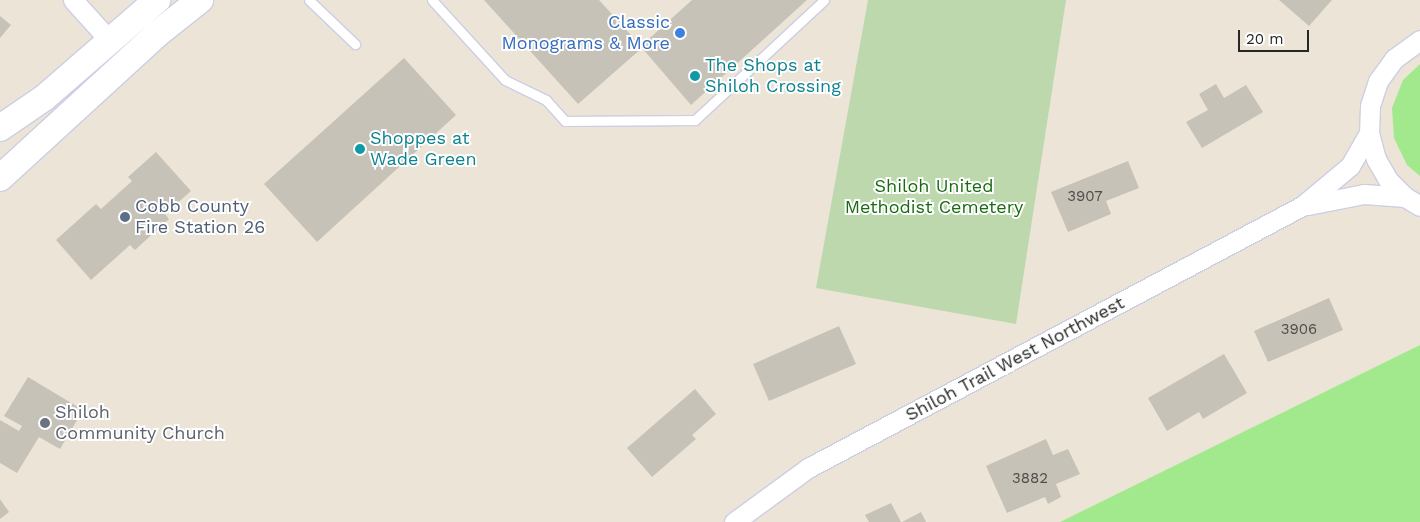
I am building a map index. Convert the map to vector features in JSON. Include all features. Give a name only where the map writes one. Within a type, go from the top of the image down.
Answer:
[{"type":"main road","points":[[0,128],[44,98],[157,0]]},
{"type":"main road","points":[[0,178],[157,34],[200,0]]},
{"type":"street","points":[[73,0],[110,41]]},
{"type":"street","points":[[1412,201],[1388,180],[1376,159],[1369,133],[1370,106],[1378,81],[1394,59],[1413,44],[1420,24]]},
{"type":"street","name":"Shiloh Trail West Northwest","points":[[734,522],[808,468],[1302,206],[1350,166],[1369,133]]},
{"type":"street","name":"Shiloh Trail West Northwest","points":[[1302,206],[1364,194],[1412,201]]},
{"type":"lane","points":[[309,0],[355,44]]},
{"type":"lane","points":[[432,0],[505,80],[546,100],[566,121],[695,120],[824,0]]},
{"type":"green space","name":"Shiloh United Methodist Cemetery","points":[[868,0],[1066,0],[1016,324],[816,288]]},
{"type":"green space","points":[[1420,64],[1420,176],[1407,165],[1394,138],[1392,108],[1403,80]]},
{"type":"green space","points":[[1420,345],[1420,522],[1060,522]]},
{"type":"building","name":"The Shops at Shiloh Crossing","points":[[484,0],[599,0],[641,46],[692,0],[807,0],[691,105],[642,48],[578,104]]},
{"type":"building","points":[[1279,0],[1332,0],[1309,26]]},
{"type":"building","points":[[0,16],[11,25],[0,38]]},
{"type":"building","name":"Shoppes at Wade Green","points":[[404,58],[456,115],[317,242],[264,184]]},
{"type":"building","points":[[1216,84],[1224,98],[1246,85],[1263,112],[1202,148],[1186,122],[1208,110],[1199,94]]},
{"type":"building","name":"Cobb County Fire Station 26","points":[[156,152],[191,191],[165,214],[169,219],[135,250],[130,245],[91,280],[56,240],[96,204],[101,209],[132,181],[128,177]]},
{"type":"building","points":[[1128,161],[1139,188],[1106,201],[1111,214],[1068,232],[1051,192]]},
{"type":"building","points":[[1329,298],[1343,330],[1268,362],[1254,331]]},
{"type":"building","points":[[839,326],[856,364],[769,401],[753,364]]},
{"type":"building","points":[[1224,354],[1247,393],[1203,419],[1199,412],[1167,431],[1148,398]]},
{"type":"building","name":"Shiloh Community Church","points":[[28,377],[83,410],[60,449],[39,437],[17,473],[0,463],[0,420],[19,431],[22,426],[4,416]]},
{"type":"building","points":[[695,389],[716,414],[692,435],[696,439],[652,477],[627,448]]},
{"type":"building","points":[[1046,439],[1053,455],[1068,449],[1080,474],[1056,484],[1061,497],[1048,504],[1045,497],[1007,513],[986,466]]},
{"type":"building","points":[[0,499],[9,512],[0,519]]},
{"type":"building","points":[[891,503],[901,522],[869,522],[865,515]]},
{"type":"building","points":[[921,512],[926,522],[902,522]]},
{"type":"place","name":"Classic Monograms & More","points":[[680,33]]},
{"type":"place","name":"The Shops at Shiloh Crossing","points":[[695,76]]},
{"type":"place","name":"Shoppes at Wade Green","points":[[360,149]]},
{"type":"place","name":"Cobb County Fire Station 26","points":[[125,217]]},
{"type":"place","name":"Shiloh Community Church","points":[[45,423]]}]
